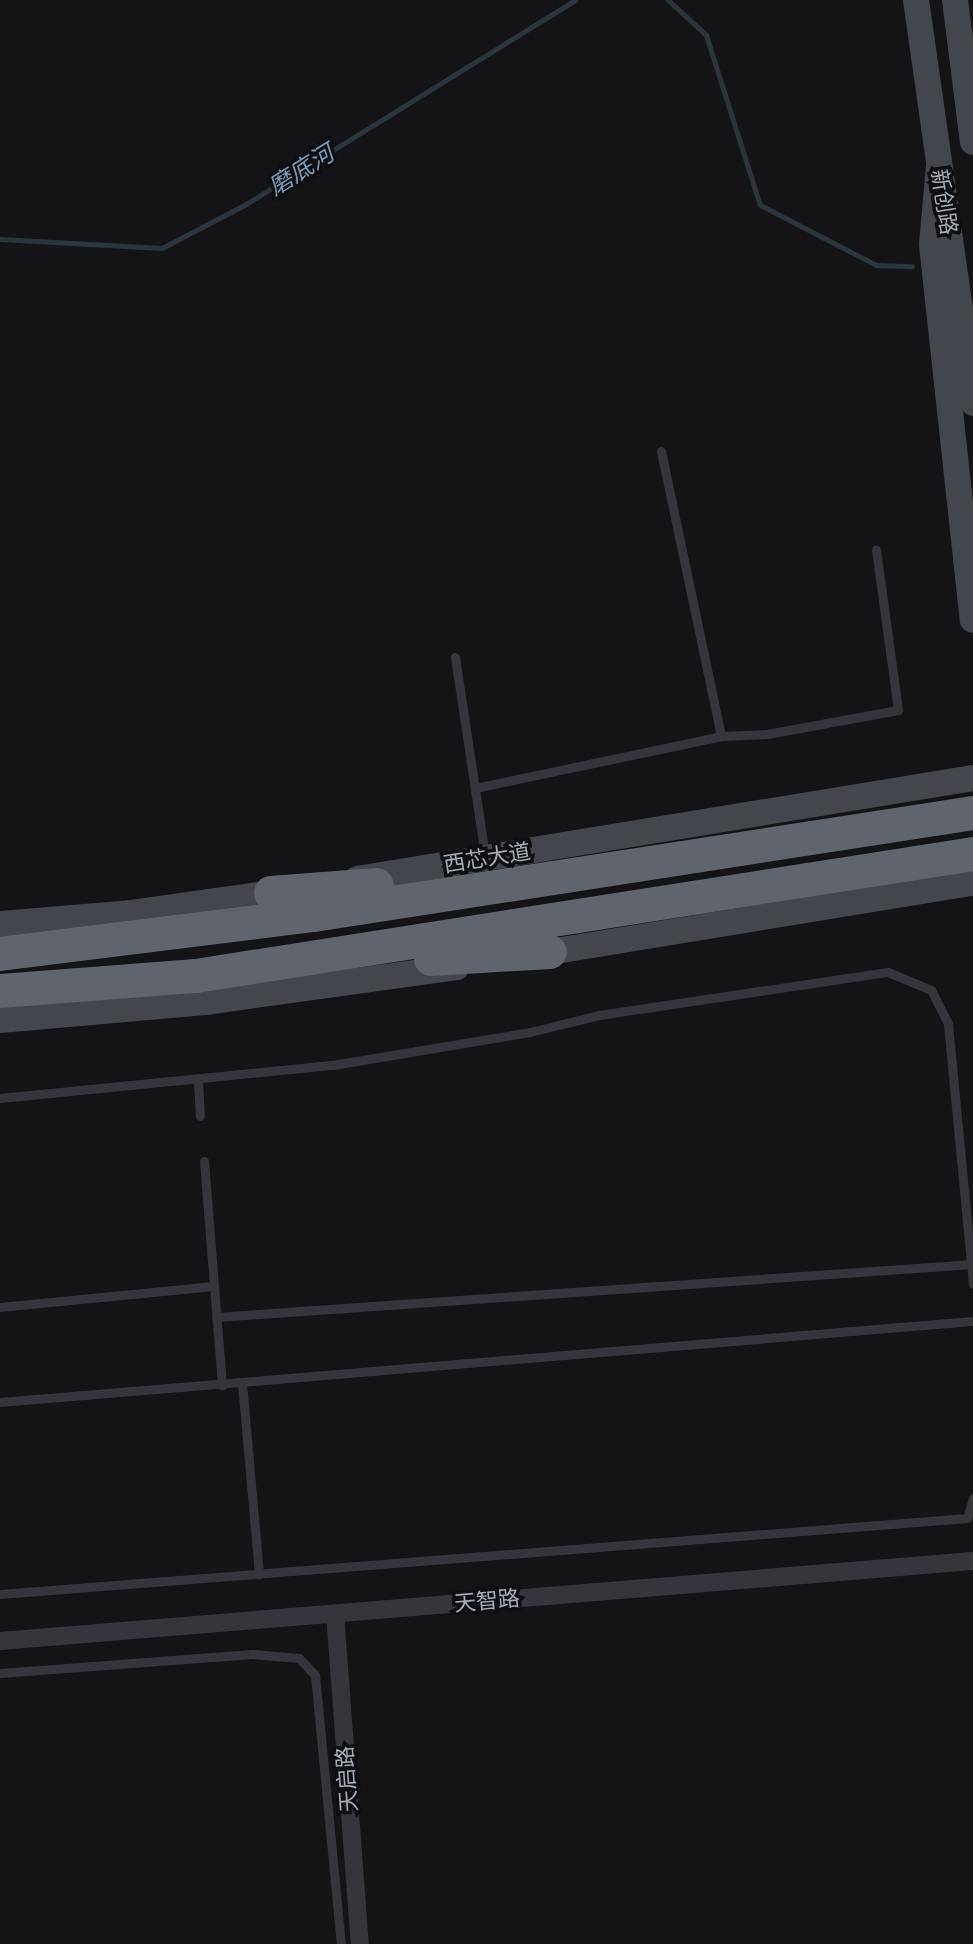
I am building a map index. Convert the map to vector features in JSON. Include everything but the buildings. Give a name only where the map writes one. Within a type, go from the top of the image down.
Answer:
[{"type":"highway","name":"西芯大道","points":[[0,954],[144,939],[973,813]]},
{"type":"highway","points":[[196,976],[973,854]]},
{"type":"highway","points":[[271,893],[640,865]]},
{"type":"highway","points":[[0,991],[196,976],[329,971],[445,957],[550,952]]},
{"type":"main road","name":"新创路","points":[[916,0],[973,403]]},
{"type":"main road","name":"新创路","points":[[955,0],[973,142]]},
{"type":"main road","points":[[939,166],[932,245],[973,620]]},
{"type":"main road","name":"西芯大道","points":[[0,924],[271,893],[973,778]]},
{"type":"main road","points":[[0,1020],[205,1002],[550,952],[973,883]]},
{"type":"street","name":"天智路","points":[[0,1641],[973,1561]]},
{"type":"street","name":"天启路","points":[[335,1614],[360,1944]]},
{"type":"lane","points":[[661,451],[721,736]]},
{"type":"lane","points":[[475,788],[721,736],[767,734],[898,710],[876,550]]},
{"type":"lane","points":[[455,657],[485,858]]},
{"type":"lane","points":[[0,1098],[198,1080],[349,1062],[599,1015],[873,974],[908,976],[931,990],[948,1024],[973,1284]]},
{"type":"lane","points":[[198,1080],[200,1116]]},
{"type":"lane","points":[[204,1161],[222,1385]]},
{"type":"lane","points":[[216,1317],[972,1264]]},
{"type":"lane","points":[[0,1307],[214,1286]]},
{"type":"lane","points":[[0,1402],[973,1321]]},
{"type":"lane","points":[[242,1383],[259,1574]]},
{"type":"lane","points":[[0,1594],[967,1518],[973,1498]]},
{"type":"lane","points":[[0,1673],[252,1654],[299,1658],[315,1675],[341,1944]]},
{"type":"waterway","name":"磨底河","points":[[0,239],[162,248],[246,204],[575,0]]},
{"type":"waterway","name":"磨底河","points":[[668,0],[706,35],[760,205],[876,265],[912,266]]}]
